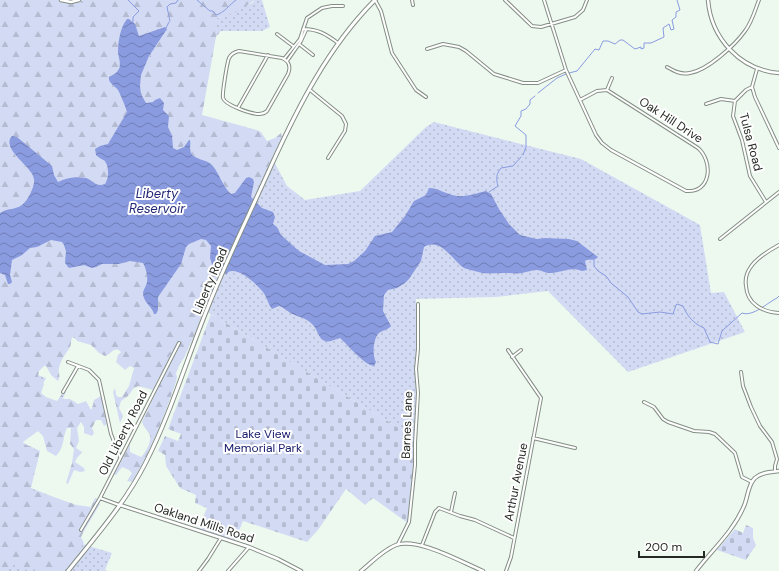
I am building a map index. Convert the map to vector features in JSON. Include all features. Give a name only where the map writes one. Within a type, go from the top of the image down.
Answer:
[{"type":"main road","name":"Liberty Road","points":[[68,571],[120,505],[136,482],[153,448],[217,286],[288,130],[338,43],[355,21],[375,0]]},
{"type":"street","points":[[61,0],[71,2],[78,0]]},
{"type":"street","points":[[375,0],[381,11],[392,53],[416,90],[426,97]]},
{"type":"street","points":[[412,0],[414,5]]},
{"type":"street","points":[[505,0],[532,26],[541,27],[578,15],[586,6],[587,0]]},
{"type":"street","name":"Oak Hill Drive","points":[[544,0],[566,70],[596,136],[605,146],[686,191],[693,191],[703,185],[707,178],[707,168],[702,152],[607,90]]},
{"type":"street","points":[[708,0],[716,31],[728,48],[744,62],[757,69],[779,73]]},
{"type":"street","points":[[666,67],[678,73],[690,73],[707,66],[737,40],[746,30],[759,0]]},
{"type":"street","points":[[295,48],[304,29],[307,18],[322,8],[328,6],[342,6]]},
{"type":"street","points":[[304,29],[317,30],[338,43]]},
{"type":"street","points":[[285,60],[304,38],[304,29]]},
{"type":"street","points":[[277,34],[295,48]]},
{"type":"street","points":[[298,41],[299,44],[313,55]]},
{"type":"street","points":[[427,49],[443,44],[459,47],[494,74],[522,83],[538,82],[566,70]]},
{"type":"street","points":[[239,51],[268,56],[285,60],[289,67],[288,74],[267,111],[258,114],[227,104],[222,97],[229,58],[233,53],[239,51]]},
{"type":"street","points":[[238,108],[268,56]]},
{"type":"street","points":[[757,69],[752,87],[755,97],[779,148]]},
{"type":"street","points":[[580,100],[597,92],[607,90],[612,78]]},
{"type":"street","name":"Tulsa Road","points":[[752,87],[746,90],[735,100],[733,116],[742,140],[750,176],[766,202]]},
{"type":"street","points":[[310,90],[342,116],[346,124],[345,131],[328,158]]},
{"type":"street","points":[[706,104],[720,99],[735,100]]},
{"type":"street","points":[[720,239],[779,192]]},
{"type":"street","points":[[779,245],[757,259],[749,269],[746,283],[747,293],[750,300],[763,310],[779,313]]},
{"type":"street","name":"Barnes Lane","points":[[398,544],[409,522],[415,465],[418,393],[416,369],[418,349],[418,304]]},
{"type":"street","name":"Old Liberty Road","points":[[81,530],[100,498],[179,343]]},
{"type":"street","points":[[508,350],[512,357],[521,350]]},
{"type":"street","name":"Arthur Avenue","points":[[506,571],[510,561],[540,399],[540,396],[512,357]]},
{"type":"street","points":[[68,362],[89,370],[99,380],[111,434],[120,457]]},
{"type":"street","points":[[63,392],[78,366]]},
{"type":"street","points":[[696,571],[727,535],[736,521],[744,505],[752,482],[760,475],[777,471],[775,466],[777,459],[772,442],[760,426],[751,407],[741,372]]},
{"type":"street","points":[[644,402],[654,407],[664,420],[668,422],[694,431],[715,434],[735,453],[742,477],[752,482]]},
{"type":"street","points":[[533,438],[575,448]]},
{"type":"street","points":[[451,512],[455,493]]},
{"type":"street","name":"Oakland Mills Road","points":[[100,498],[249,547],[278,559],[300,571]]},
{"type":"street","points":[[422,545],[436,510],[440,508],[475,520],[514,538]]},
{"type":"street","points":[[199,571],[221,538]]},
{"type":"street","points":[[361,571],[388,549],[398,544],[412,543],[422,545],[483,571]]},
{"type":"street","points":[[228,571],[249,547]]},
{"type":"green space","points":[[0,0],[55,0],[68,3],[83,0],[222,0],[219,18],[252,3],[255,0],[262,0],[270,27],[262,31],[221,31],[216,37],[216,33],[198,117],[270,154],[287,186],[305,200],[360,191],[426,127],[434,122],[581,159],[700,225],[711,293],[724,292],[745,332],[628,372],[548,291],[496,297],[416,299],[417,439],[201,308],[172,384],[159,377],[161,364],[108,339],[78,340],[70,336],[32,373],[46,378],[14,438],[40,451],[31,488],[94,513],[76,542],[112,553],[105,570],[107,571],[0,571]]},
{"type":"green space","points":[[0,0],[58,0],[74,4],[83,3],[90,0],[255,0],[237,12],[215,19],[216,37],[202,115],[257,130],[261,132],[267,141],[275,138],[281,133],[282,137],[252,199],[251,197],[254,182],[242,182],[235,193],[231,194],[212,165],[194,156],[191,149],[191,143],[186,142],[181,149],[177,150],[173,148],[172,136],[168,127],[169,116],[163,110],[164,103],[146,103],[142,93],[141,84],[144,66],[166,33],[167,29],[165,27],[138,36],[132,21],[127,19],[120,38],[120,66],[116,73],[108,78],[119,92],[127,112],[108,144],[100,146],[99,158],[105,162],[108,176],[105,184],[99,185],[87,180],[64,180],[58,182],[54,175],[52,166],[25,144],[9,143],[17,159],[33,174],[34,183],[25,202],[20,207],[0,213]]},
{"type":"green space","points":[[202,239],[209,242],[211,246],[210,258],[214,270],[220,273],[210,293],[204,296],[205,304],[197,329],[184,358],[175,370],[177,377],[176,382],[162,421],[132,482],[127,481],[132,473],[122,467],[116,475],[114,475],[130,444],[130,452],[141,457],[147,449],[150,442],[150,436],[142,422],[167,369],[174,362],[172,359],[179,344],[176,342],[153,390],[138,386],[121,401],[119,408],[123,416],[120,423],[113,392],[115,388],[116,395],[118,397],[122,397],[129,386],[134,368],[130,366],[125,370],[116,362],[118,355],[121,352],[119,350],[117,349],[105,356],[99,353],[91,345],[77,341],[74,335],[70,347],[62,359],[58,381],[51,375],[46,366],[39,371],[38,377],[44,384],[41,393],[46,397],[57,401],[64,391],[66,392],[63,398],[64,399],[70,399],[78,404],[86,401],[91,410],[94,400],[101,396],[107,424],[104,426],[101,420],[96,420],[92,428],[94,433],[92,436],[84,433],[84,427],[81,422],[77,428],[79,441],[76,448],[82,452],[75,462],[84,468],[85,471],[80,472],[74,470],[68,484],[66,483],[72,463],[74,449],[70,444],[71,428],[67,428],[61,449],[56,456],[47,451],[43,436],[38,431],[23,442],[37,451],[39,455],[30,486],[32,490],[77,505],[91,507],[95,498],[98,499],[80,530],[81,532],[98,503],[100,504],[81,537],[84,543],[63,571],[41,571],[36,569],[26,570],[14,564],[10,566],[8,571],[0,571],[0,273],[11,280],[10,275],[12,260],[42,243],[55,240],[62,242],[66,251],[65,258],[74,268],[83,266],[94,268],[105,263],[121,264],[139,261],[142,262],[146,269],[148,279],[147,303],[151,306],[154,314],[158,310],[158,297],[181,264],[186,247],[189,244]]},
{"type":"green space","name":"Lake View Memorial Park","points":[[211,314],[417,439],[409,524],[373,498],[365,505],[346,489],[318,530],[307,542],[243,521],[235,541],[198,529],[207,508],[195,503],[196,495],[180,488],[166,466],[165,455],[158,451],[165,436],[178,441],[181,434],[168,429]]},
{"type":"green space","points":[[746,525],[753,528],[753,538],[756,545],[746,560],[717,550],[735,529],[743,533]]},
{"type":"water","name":"Liberty Reservoir","points":[[127,19],[135,24],[139,36],[165,27],[167,29],[149,56],[141,75],[140,86],[141,94],[146,103],[153,102],[160,98],[164,103],[163,110],[169,116],[168,127],[172,136],[173,148],[177,150],[184,147],[190,140],[191,153],[195,157],[212,165],[231,194],[235,193],[246,178],[249,177],[253,179],[254,182],[251,197],[262,208],[273,212],[275,217],[273,224],[277,227],[281,235],[299,251],[325,265],[348,264],[354,261],[365,251],[375,236],[392,232],[405,216],[414,201],[426,195],[429,188],[457,196],[486,191],[491,194],[509,224],[520,235],[537,239],[569,239],[577,241],[598,257],[585,261],[587,270],[582,271],[570,269],[549,273],[533,270],[522,273],[482,273],[464,268],[441,247],[430,245],[424,247],[421,261],[409,279],[397,288],[388,290],[384,295],[383,311],[391,326],[379,333],[375,339],[374,351],[376,362],[374,366],[361,359],[340,338],[325,341],[321,338],[314,326],[307,320],[292,314],[279,306],[272,309],[263,292],[242,274],[232,271],[228,272],[227,274],[214,270],[210,258],[211,246],[206,240],[201,239],[189,244],[186,247],[181,264],[158,297],[158,310],[156,314],[154,314],[143,296],[147,275],[143,263],[130,261],[119,264],[102,264],[92,268],[84,265],[69,268],[65,263],[66,251],[62,242],[51,240],[37,247],[30,248],[22,255],[12,260],[10,275],[12,282],[8,284],[5,275],[0,273],[0,213],[22,205],[27,200],[33,188],[34,182],[32,174],[13,152],[9,141],[12,136],[17,137],[52,166],[54,175],[58,182],[68,178],[79,177],[86,178],[99,185],[105,184],[108,176],[108,169],[105,161],[96,155],[95,149],[108,144],[127,112],[119,92],[110,82],[109,77],[116,73],[120,67],[118,53],[119,40],[121,31]]},
{"type":"waterway","points":[[128,0],[139,11],[133,17],[133,22]]},
{"type":"waterway","points":[[170,21],[167,7],[170,4],[176,3],[178,0]]},
{"type":"waterway","points":[[197,0],[210,11],[213,11],[216,15],[224,11],[236,0]]},
{"type":"waterway","points":[[569,73],[577,71],[595,49],[599,50],[603,41],[608,41],[615,44],[620,40],[623,40],[635,49],[641,47],[641,49],[644,48],[644,43],[651,43],[664,37],[663,28],[669,24],[671,30],[674,29],[672,20],[676,17],[676,12],[680,10],[677,0]]},
{"type":"waterway","points":[[166,28],[169,22]]},
{"type":"waterway","points":[[538,93],[557,78],[566,74]]},
{"type":"waterway","points":[[523,155],[526,147],[526,135],[515,126],[521,116],[521,111],[526,109],[530,104],[530,100],[535,96]]},
{"type":"waterway","points":[[489,192],[498,186],[497,177],[501,168],[513,166],[521,157]]},
{"type":"waterway","points":[[594,259],[594,266],[598,271],[606,276],[611,283],[628,297],[638,312],[642,314],[660,312],[673,314],[677,304],[683,306],[691,319],[704,328],[710,342],[718,344],[722,331],[742,313],[751,313],[760,309],[779,296]]}]
